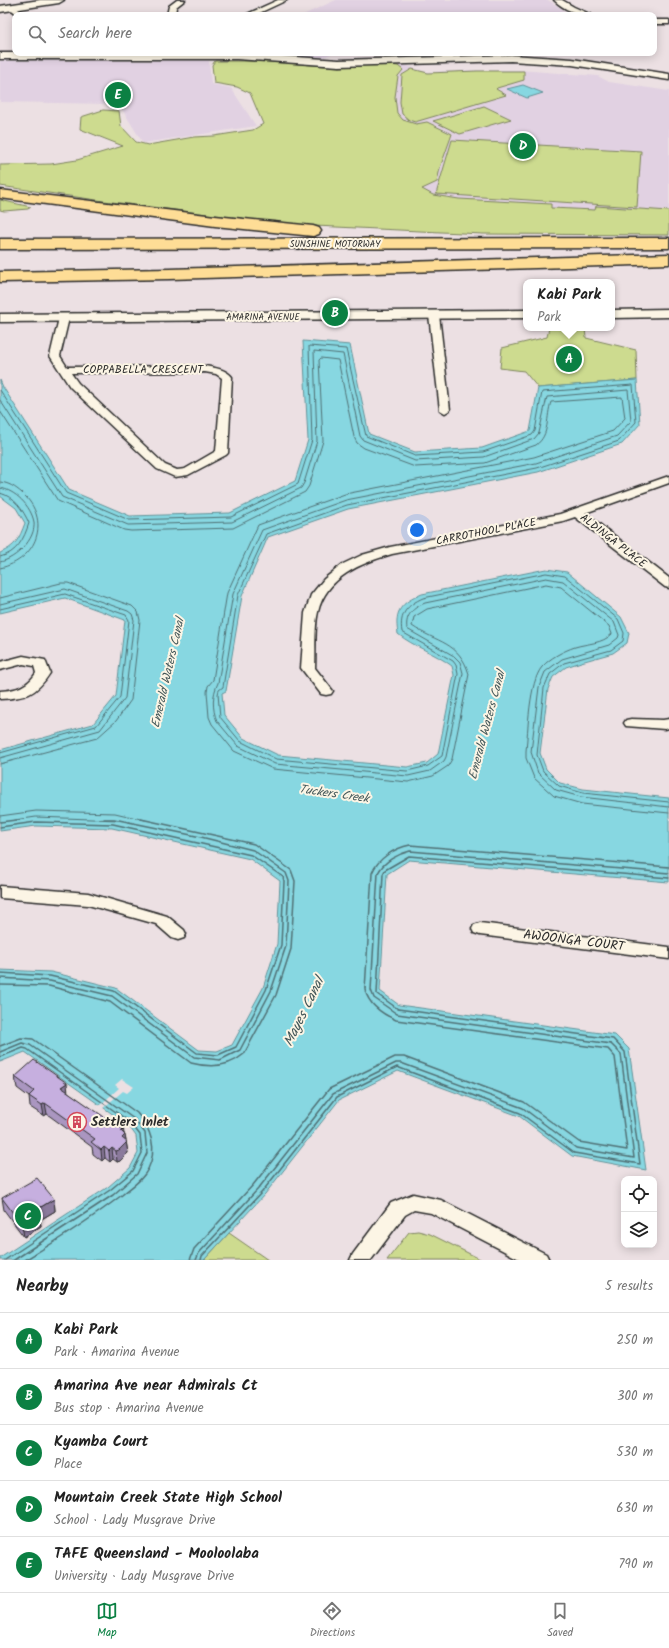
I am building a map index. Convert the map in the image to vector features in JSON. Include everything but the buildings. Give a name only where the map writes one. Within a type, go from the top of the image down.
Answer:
[{"type":"highway","points":[[0,194],[277,228],[389,236],[504,240],[519,243]]},
{"type":"highway","name":"SUNSHINE MOTORWAY","points":[[0,244],[669,243]]},
{"type":"highway","name":"SUNSHINE MOTORWAY","points":[[0,256],[669,255]]},
{"type":"highway","points":[[0,277],[148,275],[669,259]]},
{"type":"street","points":[[0,4],[26,0]]},
{"type":"street","points":[[0,9],[59,0]]},
{"type":"street","points":[[171,12],[173,6],[182,0]]},
{"type":"street","points":[[256,12],[284,0]]},
{"type":"street","points":[[557,0],[571,9],[580,12]]},
{"type":"street","points":[[12,7],[18,12]]},
{"type":"street","points":[[657,22],[669,22]]},
{"type":"street","points":[[0,56],[237,56],[339,63],[511,58],[572,62],[669,77]]},
{"type":"street","name":"AMARINA AVENUE","points":[[0,318],[523,314]]},
{"type":"street","points":[[615,314],[669,314]]},
{"type":"street","points":[[434,315],[445,410]]},
{"type":"street","name":"COPPABELLA CRESCENT","points":[[64,318],[55,356],[64,370],[74,385],[161,466],[175,474],[188,472],[222,453],[227,377],[219,372],[205,369],[64,370]]},
{"type":"street","name":"CARROTHOOL PLACE","points":[[326,691],[308,668],[311,613],[317,595],[337,574],[366,558],[390,551],[563,517],[669,479]]},
{"type":"street","name":"ALDINGA PLACE","points":[[576,512],[669,584]]},
{"type":"street","points":[[0,666],[22,660],[40,663],[43,673],[35,686],[27,692],[0,695]]},
{"type":"street","points":[[631,723],[664,725],[669,723]]},
{"type":"street","points":[[0,892],[88,899],[161,920],[178,934]]},
{"type":"street","name":"AWOONGA COURT","points":[[480,929],[669,953]]},
{"type":"street","points":[[360,1260],[398,1210],[413,1202],[434,1206],[539,1260]]},
{"type":"shaded area","points":[[336,0],[548,0],[565,11],[562,12],[310,12]]},
{"type":"shaded area","points":[[291,56],[326,56],[319,59]]},
{"type":"shaded area","points":[[0,61],[209,61],[211,84],[231,88],[256,126],[143,143],[120,106],[111,104],[0,102]]},
{"type":"shaded area","points":[[399,64],[427,72],[519,70],[598,76],[609,82],[669,91],[669,218],[380,201],[372,66]]},
{"type":"green space","points":[[215,61],[258,61],[340,67],[386,64],[398,66],[403,70],[398,76],[395,97],[397,113],[403,120],[416,124],[427,122],[452,134],[440,168],[437,182],[422,189],[433,195],[459,199],[551,204],[551,208],[595,210],[596,206],[669,211],[669,235],[483,234],[294,225],[0,186],[0,165],[51,164],[77,160],[123,146],[80,129],[81,117],[103,110],[119,111],[121,126],[136,142],[148,145],[194,137],[214,136],[253,130],[263,124],[250,93],[237,87],[214,83],[212,65]]},
{"type":"green space","points":[[412,69],[428,73],[524,71],[524,80],[496,89],[506,95],[415,122],[409,120],[402,114],[400,102],[402,75]]},
{"type":"green space","points":[[484,106],[511,119],[460,134],[433,121]]},
{"type":"green space","points":[[452,140],[641,151],[637,207],[436,194]]},
{"type":"green space","points":[[0,200],[31,207],[28,209],[4,211],[0,210]]},
{"type":"green space","points":[[548,331],[585,331],[586,338],[636,350],[637,380],[538,388],[524,371],[500,368],[502,348],[547,337]]},
{"type":"green space","points":[[418,1231],[430,1234],[482,1260],[387,1260],[409,1232]]},
{"type":"green space","points":[[229,1233],[268,1260],[204,1260]]},
{"type":"water","points":[[523,85],[543,93],[527,98],[507,89]]},
{"type":"water","points":[[303,341],[350,345],[369,434],[415,452],[482,448],[530,431],[538,388],[637,380],[640,424],[622,444],[538,472],[348,509],[268,537],[242,596],[226,691],[222,693],[224,715],[243,738],[278,755],[407,767],[427,763],[438,754],[454,675],[452,666],[439,657],[404,639],[398,634],[398,613],[404,604],[422,594],[546,569],[567,572],[621,617],[629,633],[627,643],[613,653],[566,667],[553,677],[548,689],[540,753],[546,769],[560,783],[583,789],[669,798],[669,882],[409,860],[387,874],[380,991],[399,1005],[615,1035],[629,1049],[646,1170],[572,1156],[519,1116],[398,1071],[339,1100],[265,1194],[204,1260],[0,1260],[0,1258],[108,1187],[130,1168],[138,1153],[136,1136],[128,1125],[25,1052],[0,1062],[0,970],[51,972],[116,988],[199,1050],[217,1051],[232,1045],[263,988],[277,944],[280,881],[250,859],[112,828],[36,826],[0,831],[0,750],[93,724],[116,696],[125,620],[65,598],[0,613],[0,553],[13,545],[21,533],[25,523],[16,508],[0,496],[0,380],[69,490],[130,516],[230,513],[295,481],[308,440]]},
{"type":"pier","points":[[122,1079],[134,1087],[127,1093],[123,1091],[102,1109],[98,1107],[119,1088],[115,1085]]},
{"type":"place","name":"TAFE Queensland - Mooloolaba","points":[[118,95]]},
{"type":"place","name":"Mountain Creek State High School","points":[[523,146]]},
{"type":"place","name":"Amarina Ave near Admirals Ct","points":[[335,313]]},
{"type":"place","name":"Kabi Park","points":[[569,359]]},
{"type":"place","name":"Settlers Inlet","points":[[77,1122]]},
{"type":"place","name":"Kyamba Court","points":[[28,1216]]},
{"type":"water label","name":"Emerald Waters Canal","points":[[168,673]]},
{"type":"water label","name":"Emerald Waters Canal","points":[[487,725]]},
{"type":"water label","name":"Tuckers Creek","points":[[334,794]]},
{"type":"water label","name":"Mayes Canal","points":[[304,1012]]}]
